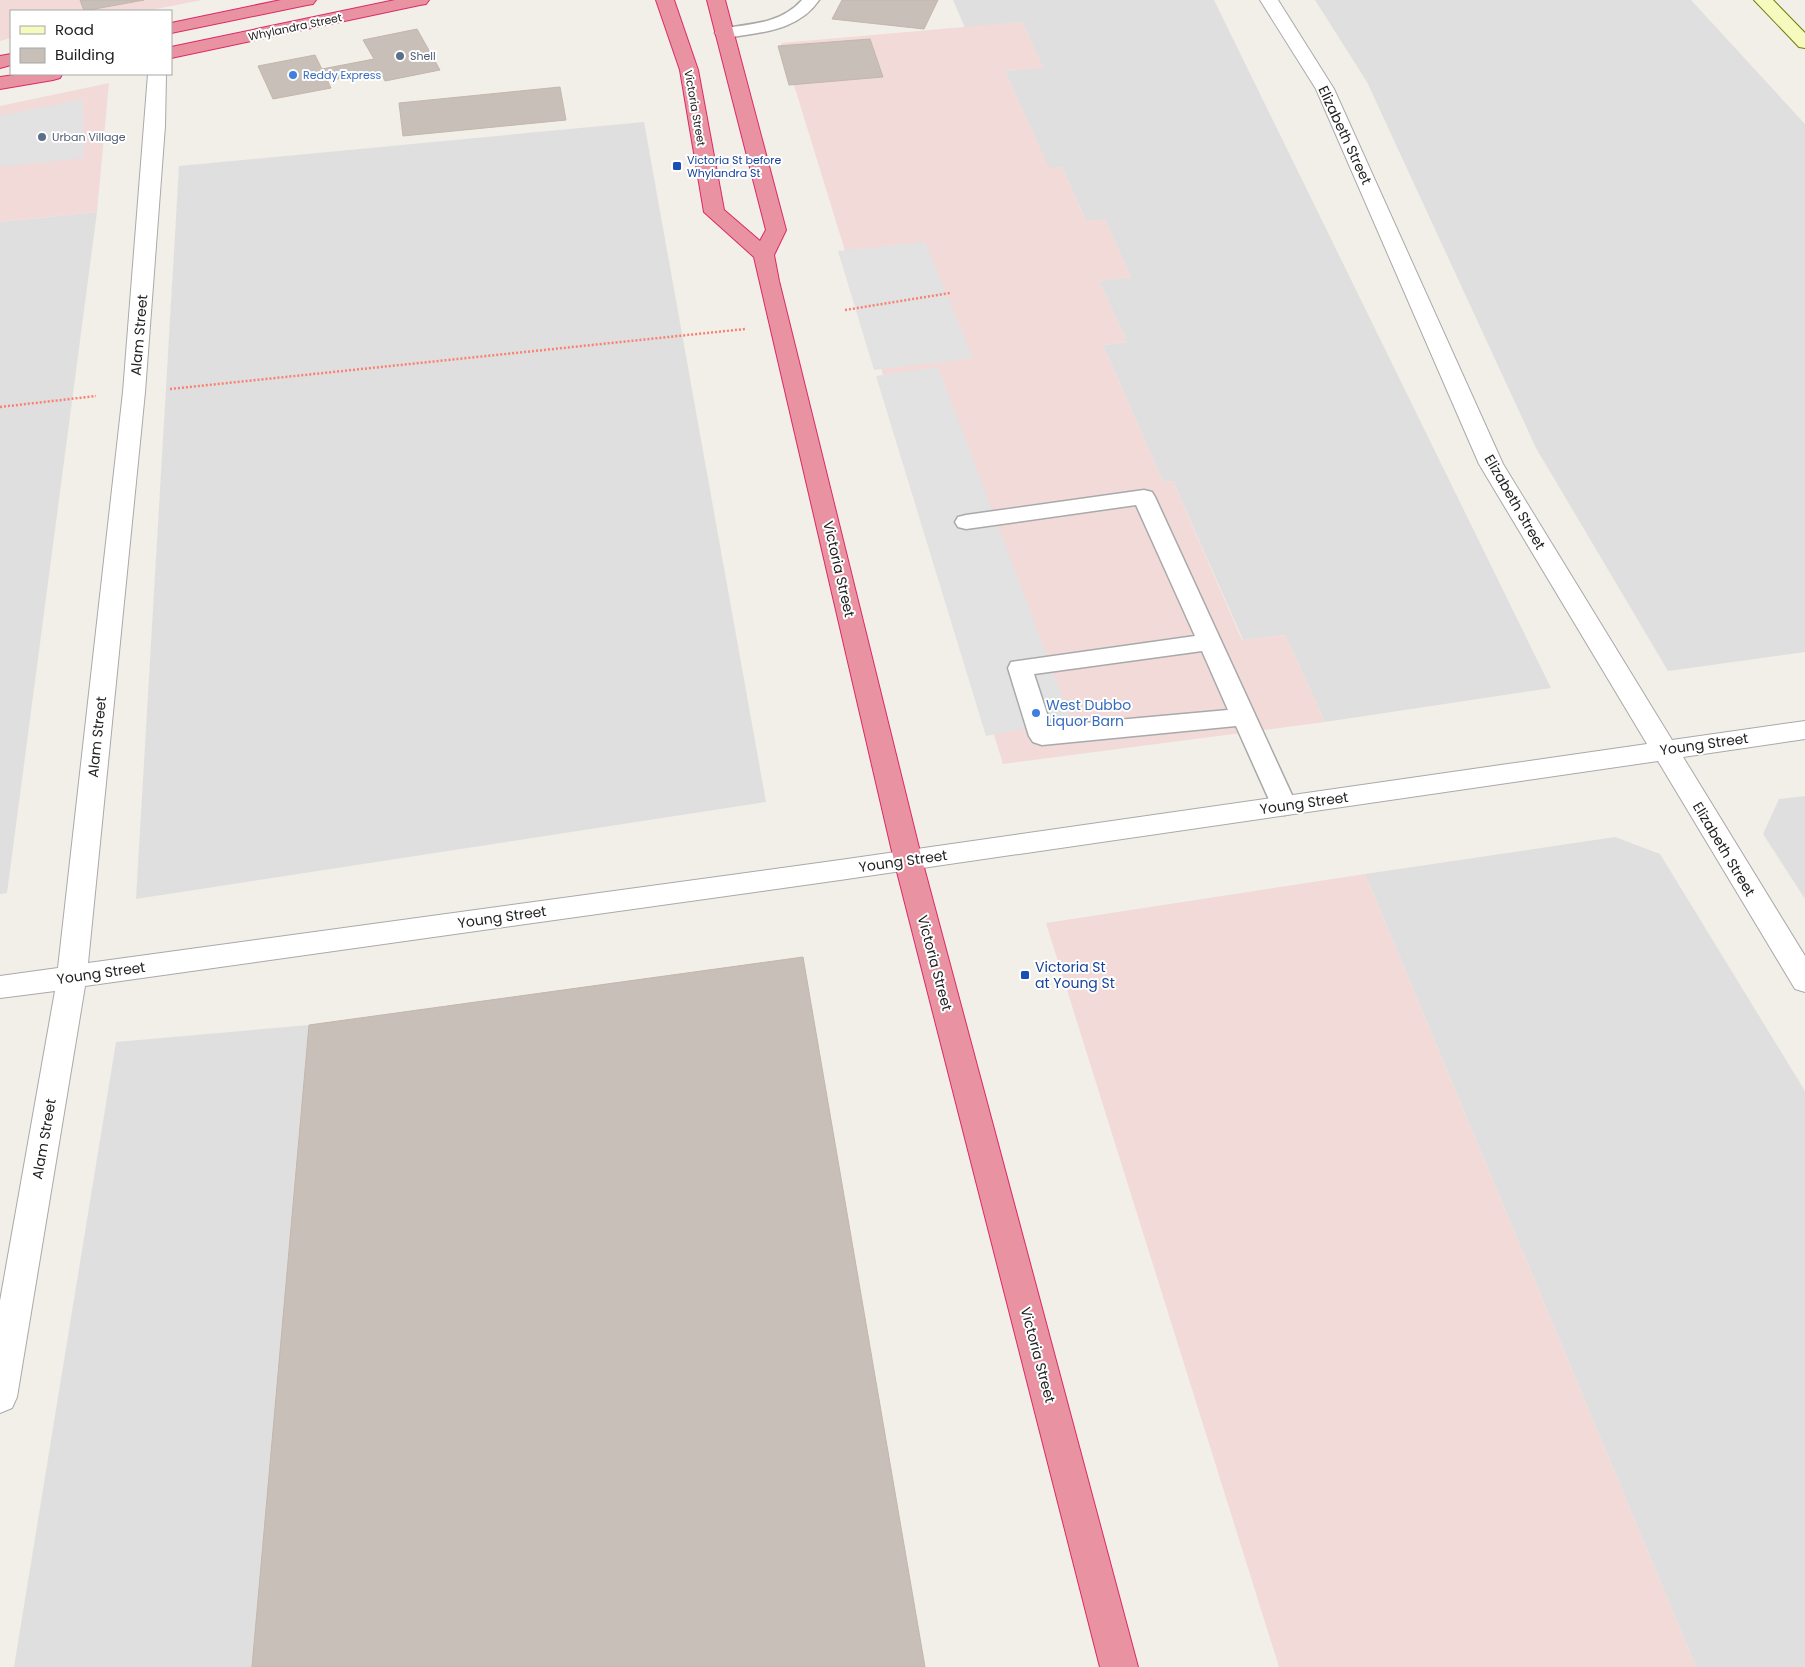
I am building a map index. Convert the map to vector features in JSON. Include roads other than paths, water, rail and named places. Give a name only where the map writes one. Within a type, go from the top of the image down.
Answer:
[{"type":"highway","name":"Whylandra Street","points":[[172,28],[307,0]]},
{"type":"highway","name":"Whylandra Street","points":[[172,53],[420,0]]},
{"type":"highway","name":"Victoria Street","points":[[665,0],[689,70],[714,212],[764,255],[908,860],[1120,1667]]},
{"type":"highway","points":[[716,0],[776,230],[764,255]]},
{"type":"highway","points":[[0,83],[47,75]]},
{"type":"street","name":"Elizabeth Street","points":[[1270,0],[1325,89],[1491,464],[1805,981]]},
{"type":"street","points":[[1763,0],[1805,43]]},
{"type":"street","name":"Alam Street","points":[[0,1397],[72,977],[134,392],[156,126],[156,75]]},
{"type":"street","name":"Young Street","points":[[0,987],[908,860],[1805,730]]},
{"type":"lane","points":[[724,33],[784,22],[803,12],[811,0]]},
{"type":"lane","points":[[966,522],[1144,497],[1284,806]]},
{"type":"lane","points":[[1209,642],[1020,668],[1042,736],[1244,717]]},
{"type":"place","name":"Shell","points":[[400,56]]},
{"type":"place","name":"Reddy Express","points":[[293,75]]},
{"type":"place","name":"Urban Village","points":[[42,137]]},
{"type":"place","name":"Victoria St before Whylandra St","points":[[677,166]]},
{"type":"place","name":"West Dubbo Liquor Barn","points":[[1036,713]]},
{"type":"place","name":"Victoria St at Young St","points":[[1025,975]]}]
